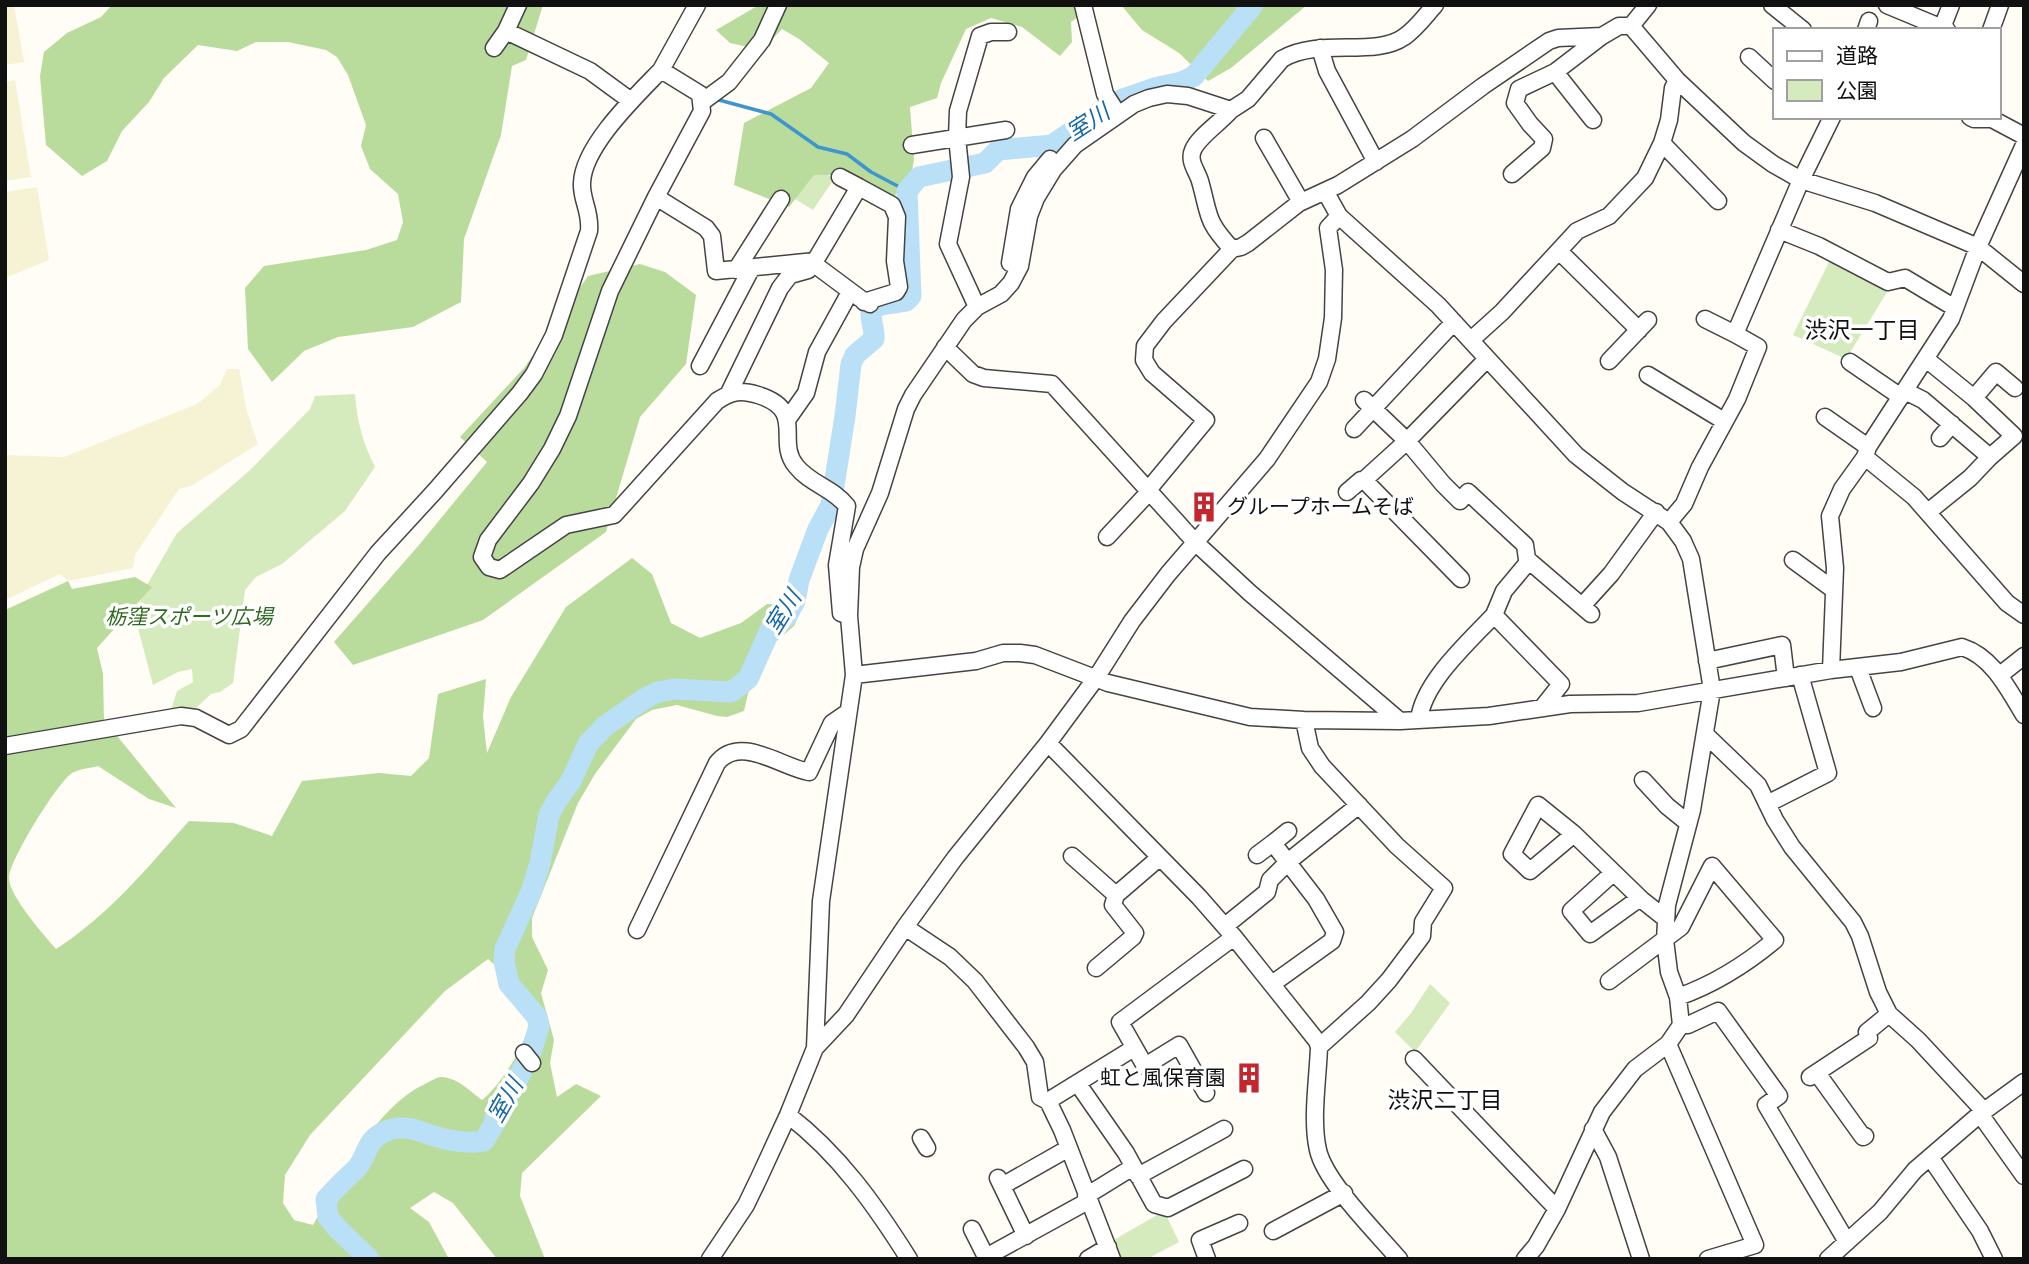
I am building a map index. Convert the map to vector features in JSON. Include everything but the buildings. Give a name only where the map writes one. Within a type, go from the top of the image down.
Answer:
[{"type":"street","points":[[494,48],[506,31],[518,5]]},
{"type":"street","points":[[5,746],[181,716],[196,718],[229,735],[242,729],[378,553],[435,491],[534,374],[558,326],[589,231],[590,215],[582,185],[587,163],[622,109],[661,70],[697,5]]},
{"type":"street","points":[[702,102],[729,82],[754,51],[778,5]]},
{"type":"street","points":[[1083,5],[1105,94],[1116,112]]},
{"type":"street","points":[[1232,248],[1216,231],[1207,214],[1192,161],[1193,148],[1231,110],[1248,99],[1282,60],[1302,50],[1384,45],[1396,41],[1406,36],[1435,5]]},
{"type":"street","points":[[1631,26],[1648,5]]},
{"type":"street","points":[[1772,5],[1801,28]]},
{"type":"street","points":[[1888,5],[1943,28]]},
{"type":"street","points":[[1945,28],[1951,5]]},
{"type":"street","points":[[1992,28],[2000,5]]},
{"type":"street","points":[[1512,174],[1538,159],[1544,139],[1516,103],[1520,89],[1555,72],[1619,26],[1631,26],[1677,80],[1744,143],[1773,164],[1801,180],[1875,203],[1978,247],[2024,284]]},
{"type":"street","points":[[506,31],[590,71],[631,101]]},
{"type":"street","points":[[976,305],[948,244],[961,170],[957,137],[958,111],[980,36],[991,32],[1007,32]]},
{"type":"street","points":[[1107,537],[1149,491],[1206,420],[1152,373],[1144,360],[1144,346],[1232,248],[1248,243],[1301,202],[1338,185],[1412,139],[1482,86],[1549,41],[1558,38],[1602,36]]},
{"type":"street","points":[[1320,48],[1327,71],[1376,162]]},
{"type":"street","points":[[1749,57],[1773,79]]},
{"type":"street","points":[[661,70],[699,94],[702,111],[610,291],[568,416],[531,483],[488,540],[483,549],[484,562],[495,570],[504,569],[566,525],[614,515],[717,401],[729,393],[742,390],[768,398],[781,407],[787,421],[793,463],[806,478],[838,495],[847,506],[837,565],[841,613],[849,616]]},
{"type":"street","points":[[1555,72],[1593,120]]},
{"type":"street","points":[[1471,340],[1502,312],[1577,230],[1609,216],[1645,178],[1662,143],[1677,80]]},
{"type":"street","points":[[710,1259],[746,1205],[788,1115],[815,1048],[821,901],[854,675],[849,616],[851,567],[855,549],[880,493],[906,409],[945,347],[976,305],[1002,293],[1011,283],[1020,266],[1035,198],[1063,157],[1075,145],[1116,112],[1167,94],[1188,96],[1231,110]]},
{"type":"street","points":[[1735,334],[1801,180],[1831,119]]},
{"type":"street","points":[[1973,119],[1992,119],[2024,136]]},
{"type":"street","points":[[912,145],[1006,130]]},
{"type":"street","points":[[1264,138],[1301,202]]},
{"type":"street","points":[[1662,143],[1718,201]]},
{"type":"street","points":[[1831,670],[1835,568],[1830,516],[1842,489],[1926,359],[1955,308],[1978,247],[2018,173],[2024,145]]},
{"type":"street","points":[[656,197],[706,228],[712,236],[716,271],[817,264],[867,303],[896,292],[899,287],[895,261],[897,217],[892,205],[840,177]]},
{"type":"street","points":[[729,393],[780,288],[790,275],[817,264],[859,187]]},
{"type":"street","points":[[1325,191],[1339,216],[1454,322],[1576,455],[1623,492],[1662,517],[1683,541],[1690,559],[1712,690],[1692,810],[1666,919],[1665,940],[1669,972],[1678,997],[1681,1025],[1668,1044],[1635,1069],[1615,1093],[1593,1129],[1557,1209],[1525,1259]]},
{"type":"street","points":[[700,366],[743,270],[781,199]]},
{"type":"street","points":[[815,1048],[846,1015],[905,927],[956,858],[1048,743],[1096,678],[1132,621],[1267,458],[1319,382],[1327,359],[1333,318],[1334,270],[1328,228],[1339,216]]},
{"type":"street","points":[[1779,230],[1819,246],[1888,282],[1905,278],[1955,308]]},
{"type":"street","points":[[1559,251],[1643,325],[1609,361]]},
{"type":"street","points":[[787,421],[806,393],[817,352],[850,292]]},
{"type":"street","points":[[1369,404],[1407,441],[1443,484],[1460,500],[1468,492],[1525,545],[1529,561],[1587,610],[1623,555],[1662,517],[1684,504],[1700,467],[1737,399],[1758,346],[1705,318]]},
{"type":"street","points":[[1354,429],[1369,404],[1454,322]]},
{"type":"street","points":[[945,347],[973,374],[1052,384],[1195,542],[1250,593],[1400,720]]},
{"type":"street","points":[[1347,492],[1407,441],[1487,359]]},
{"type":"street","points":[[1926,359],[1974,398],[2014,436],[1970,478],[1928,512]]},
{"type":"street","points":[[1850,362],[1903,394],[1923,400],[1990,457]]},
{"type":"street","points":[[1974,398],[1996,372],[2015,388]]},
{"type":"street","points":[[1648,375],[1724,421]]},
{"type":"street","points":[[1825,417],[1905,489],[2002,597],[2024,615]]},
{"type":"street","points":[[1940,438],[1952,424]]},
{"type":"street","points":[[1364,480],[1461,579]]},
{"type":"street","points":[[1793,560],[1834,590]]},
{"type":"street","points":[[1419,720],[1420,710],[1444,669],[1494,615],[1504,591],[1529,561]]},
{"type":"street","points":[[1494,615],[1561,684],[1542,708]]},
{"type":"street","points":[[1707,661],[1782,645],[1828,773],[1767,804]]},
{"type":"street","points":[[854,675],[976,661],[1003,653],[1020,653],[1035,655],[1096,678],[1237,714],[1304,720],[1419,720],[1489,716],[1570,704],[1638,703],[1831,670],[1901,662],[1962,647],[1972,650],[2000,675],[2024,715]]},
{"type":"street","points":[[2000,675],[2024,656]]},
{"type":"street","points":[[1858,668],[1873,708]]},
{"type":"street","points":[[637,930],[722,756],[730,752],[746,751],[809,772],[832,723],[848,712]]},
{"type":"street","points":[[1304,720],[1310,748],[1322,766],[1396,846],[1444,888],[1423,922],[1422,936],[1389,980],[1319,1047]]},
{"type":"street","points":[[1705,734],[1758,785],[1792,847],[1853,922],[1878,992],[1889,1014],[1918,1040],[1982,1113],[2024,1176]]},
{"type":"street","points":[[1048,743],[1230,932],[1317,1041],[1316,1140],[1321,1160],[1344,1194],[1399,1259]]},
{"type":"street","points":[[1643,780],[1667,807],[1688,823]]},
{"type":"street","points":[[1206,1093],[1179,1045],[1144,1066],[1120,1022],[1230,932],[1267,892],[1270,880],[1289,861],[1359,805]]},
{"type":"street","points":[[1257,855],[1288,831]]},
{"type":"street","points":[[1574,834],[1640,898],[1666,919]]},
{"type":"street","points":[[1272,984],[1332,941],[1335,932],[1316,899],[1273,843]]},
{"type":"street","points":[[1072,856],[1116,895]]},
{"type":"street","points":[[1096,968],[1135,933],[1113,905],[1116,895],[1159,858]]},
{"type":"street","points":[[1609,981],[1681,927],[1712,866],[1775,940],[1742,967],[1697,991],[1678,997]]},
{"type":"street","points":[[1613,873],[1571,911],[1590,934],[1640,898]]},
{"type":"street","points":[[905,927],[950,957],[975,981],[1035,1062],[1040,1097],[1048,1101],[1110,1253],[1088,1259]]},
{"type":"street","points":[[1681,1025],[1718,1011],[1732,1028],[1779,1096],[1766,1105],[1839,1252],[1930,1157],[2024,1082]]},
{"type":"street","points":[[1865,1136],[1863,1137],[1813,1075],[1869,1038],[1867,1032],[1889,1014]]},
{"type":"street","points":[[1668,1044],[1755,1245],[1707,1259]]},
{"type":"street","points":[[1048,1101],[1134,1048]]},
{"type":"street","points":[[1414,1059],[1557,1209]]},
{"type":"street","points":[[1078,1084],[1154,1204],[1168,1209],[1244,1169]]},
{"type":"street","points":[[788,1115],[815,1136],[853,1177],[909,1259]]},
{"type":"street","points":[[972,1229],[986,1257],[1135,1172],[1224,1129]]},
{"type":"street","points":[[1593,1129],[1608,1157],[1642,1259]]},
{"type":"street","points":[[1026,1236],[1000,1182],[1069,1148]]},
{"type":"street","points":[[1930,1157],[1992,1253],[1975,1259]]},
{"type":"street","points":[[1273,1231],[1344,1194]]},
{"type":"street","points":[[1208,1259],[1200,1240],[1239,1223]]},
{"type":"shaded area","points":[[5,5],[14,5],[24,62],[5,65]]},
{"type":"shaded area","points":[[15,80],[31,177],[5,181],[5,82]]},
{"type":"shaded area","points":[[37,187],[49,260],[5,278],[5,192]]},
{"type":"shaded area","points":[[227,369],[239,369],[247,412],[258,444],[191,486],[179,489],[135,555],[133,568],[68,581],[60,574],[5,600],[5,455],[64,457],[197,404],[220,385]]},
{"type":"green space","points":[[112,5],[543,5],[526,60],[512,66],[501,135],[464,239],[461,302],[413,327],[338,337],[304,351],[272,382],[248,349],[245,288],[264,266],[366,250],[397,240],[403,222],[398,194],[370,169],[361,146],[366,125],[348,75],[337,57],[326,50],[288,42],[256,42],[237,51],[198,45],[164,78],[149,102],[122,131],[107,161],[82,176],[46,145],[40,76],[44,52],[67,33],[101,17]]},
{"type":"green space","points":[[759,5],[1099,5],[1071,22],[1072,42],[1060,56],[1022,27],[991,18],[966,29],[941,83],[937,98],[910,107],[914,160],[911,175],[894,197],[856,175],[814,175],[789,207],[734,185],[744,123],[811,88],[829,63],[782,29],[762,50],[730,43],[716,30]]},
{"type":"green space","points":[[1121,5],[1307,5],[1231,68],[1208,81],[1179,53],[1142,30]]},
{"type":"green space","points":[[796,154],[834,179],[813,210],[775,187]]},
{"type":"green space","points":[[1834,260],[1889,289],[1846,359],[1793,335],[1829,262]]},
{"type":"green space","points":[[640,264],[665,272],[696,295],[686,364],[640,417],[606,532],[483,620],[353,665],[334,642],[487,462],[460,437],[524,368],[588,276]]},
{"type":"green space","name":"栃窪スポーツ広場","points":[[355,394],[361,432],[375,467],[345,511],[282,564],[256,577],[245,590],[233,683],[220,692],[211,694],[195,709],[170,713],[177,691],[193,682],[192,669],[178,672],[153,685],[135,617],[143,592],[177,533],[249,471],[310,409],[315,396]]},
{"type":"green space","points":[[632,558],[652,574],[671,623],[700,638],[741,623],[767,604],[804,604],[794,626],[772,645],[749,689],[744,711],[727,717],[677,705],[652,710],[636,719],[595,774],[578,803],[532,918],[532,937],[548,970],[541,993],[554,1040],[550,1063],[557,1097],[576,1084],[601,1096],[522,1173],[520,1196],[545,1259],[497,1259],[453,1203],[434,1192],[410,1208],[429,1222],[449,1259],[5,1259],[5,610],[68,581],[72,589],[135,577],[152,587],[97,648],[103,674],[104,720],[176,808],[149,799],[98,766],[72,773],[65,780],[45,806],[25,840],[9,878],[21,905],[56,949],[110,906],[189,821],[234,823],[272,836],[302,781],[379,773],[411,776],[429,758],[438,694],[486,679],[483,717],[487,753],[511,697],[566,607]],"holes":[[[488,959],[526,993],[529,1018],[523,1041],[512,1064],[489,1094],[482,1100],[457,1081],[440,1077],[407,1095],[375,1126],[313,1225],[294,1220],[283,1203],[285,1175],[310,1135],[445,991]]]},
{"type":"green space","points":[[1430,984],[1450,1003],[1415,1052],[1395,1032]]},
{"type":"green space","points":[[1164,1211],[1179,1242],[1147,1259],[1119,1259],[1112,1241]]},
{"type":"waterway","name":"室川","points":[[369,1259],[328,1217],[326,1199],[357,1168],[374,1139],[386,1131],[406,1128],[451,1140],[484,1141],[494,1124],[498,1106],[513,1089],[531,1052],[539,1027],[537,1017],[509,984],[504,961],[505,949],[531,892],[540,863],[549,815],[571,781],[588,744],[605,726],[658,692],[673,689],[731,692],[748,679],[770,630],[786,617],[795,601],[799,580],[818,529],[831,505],[851,364],[855,355],[874,339],[871,311],[880,305],[906,301],[911,296],[907,191],[919,177],[985,163],[998,150],[1052,145],[1105,108],[1123,99],[1194,76],[1253,5]]},
{"type":"waterway","points":[[719,100],[771,114],[818,147],[847,154],[871,172],[907,191]]},
{"type":"place","name":"グループホームそば","points":[[1204,507]]},
{"type":"place","name":"虹と風保育園","points":[[1249,1078]]},
{"type":"district","name":"渋沢一丁目","points":[[1862,330]]},
{"type":"district","name":"渋沢二丁目","points":[[1445,1100]]}]
